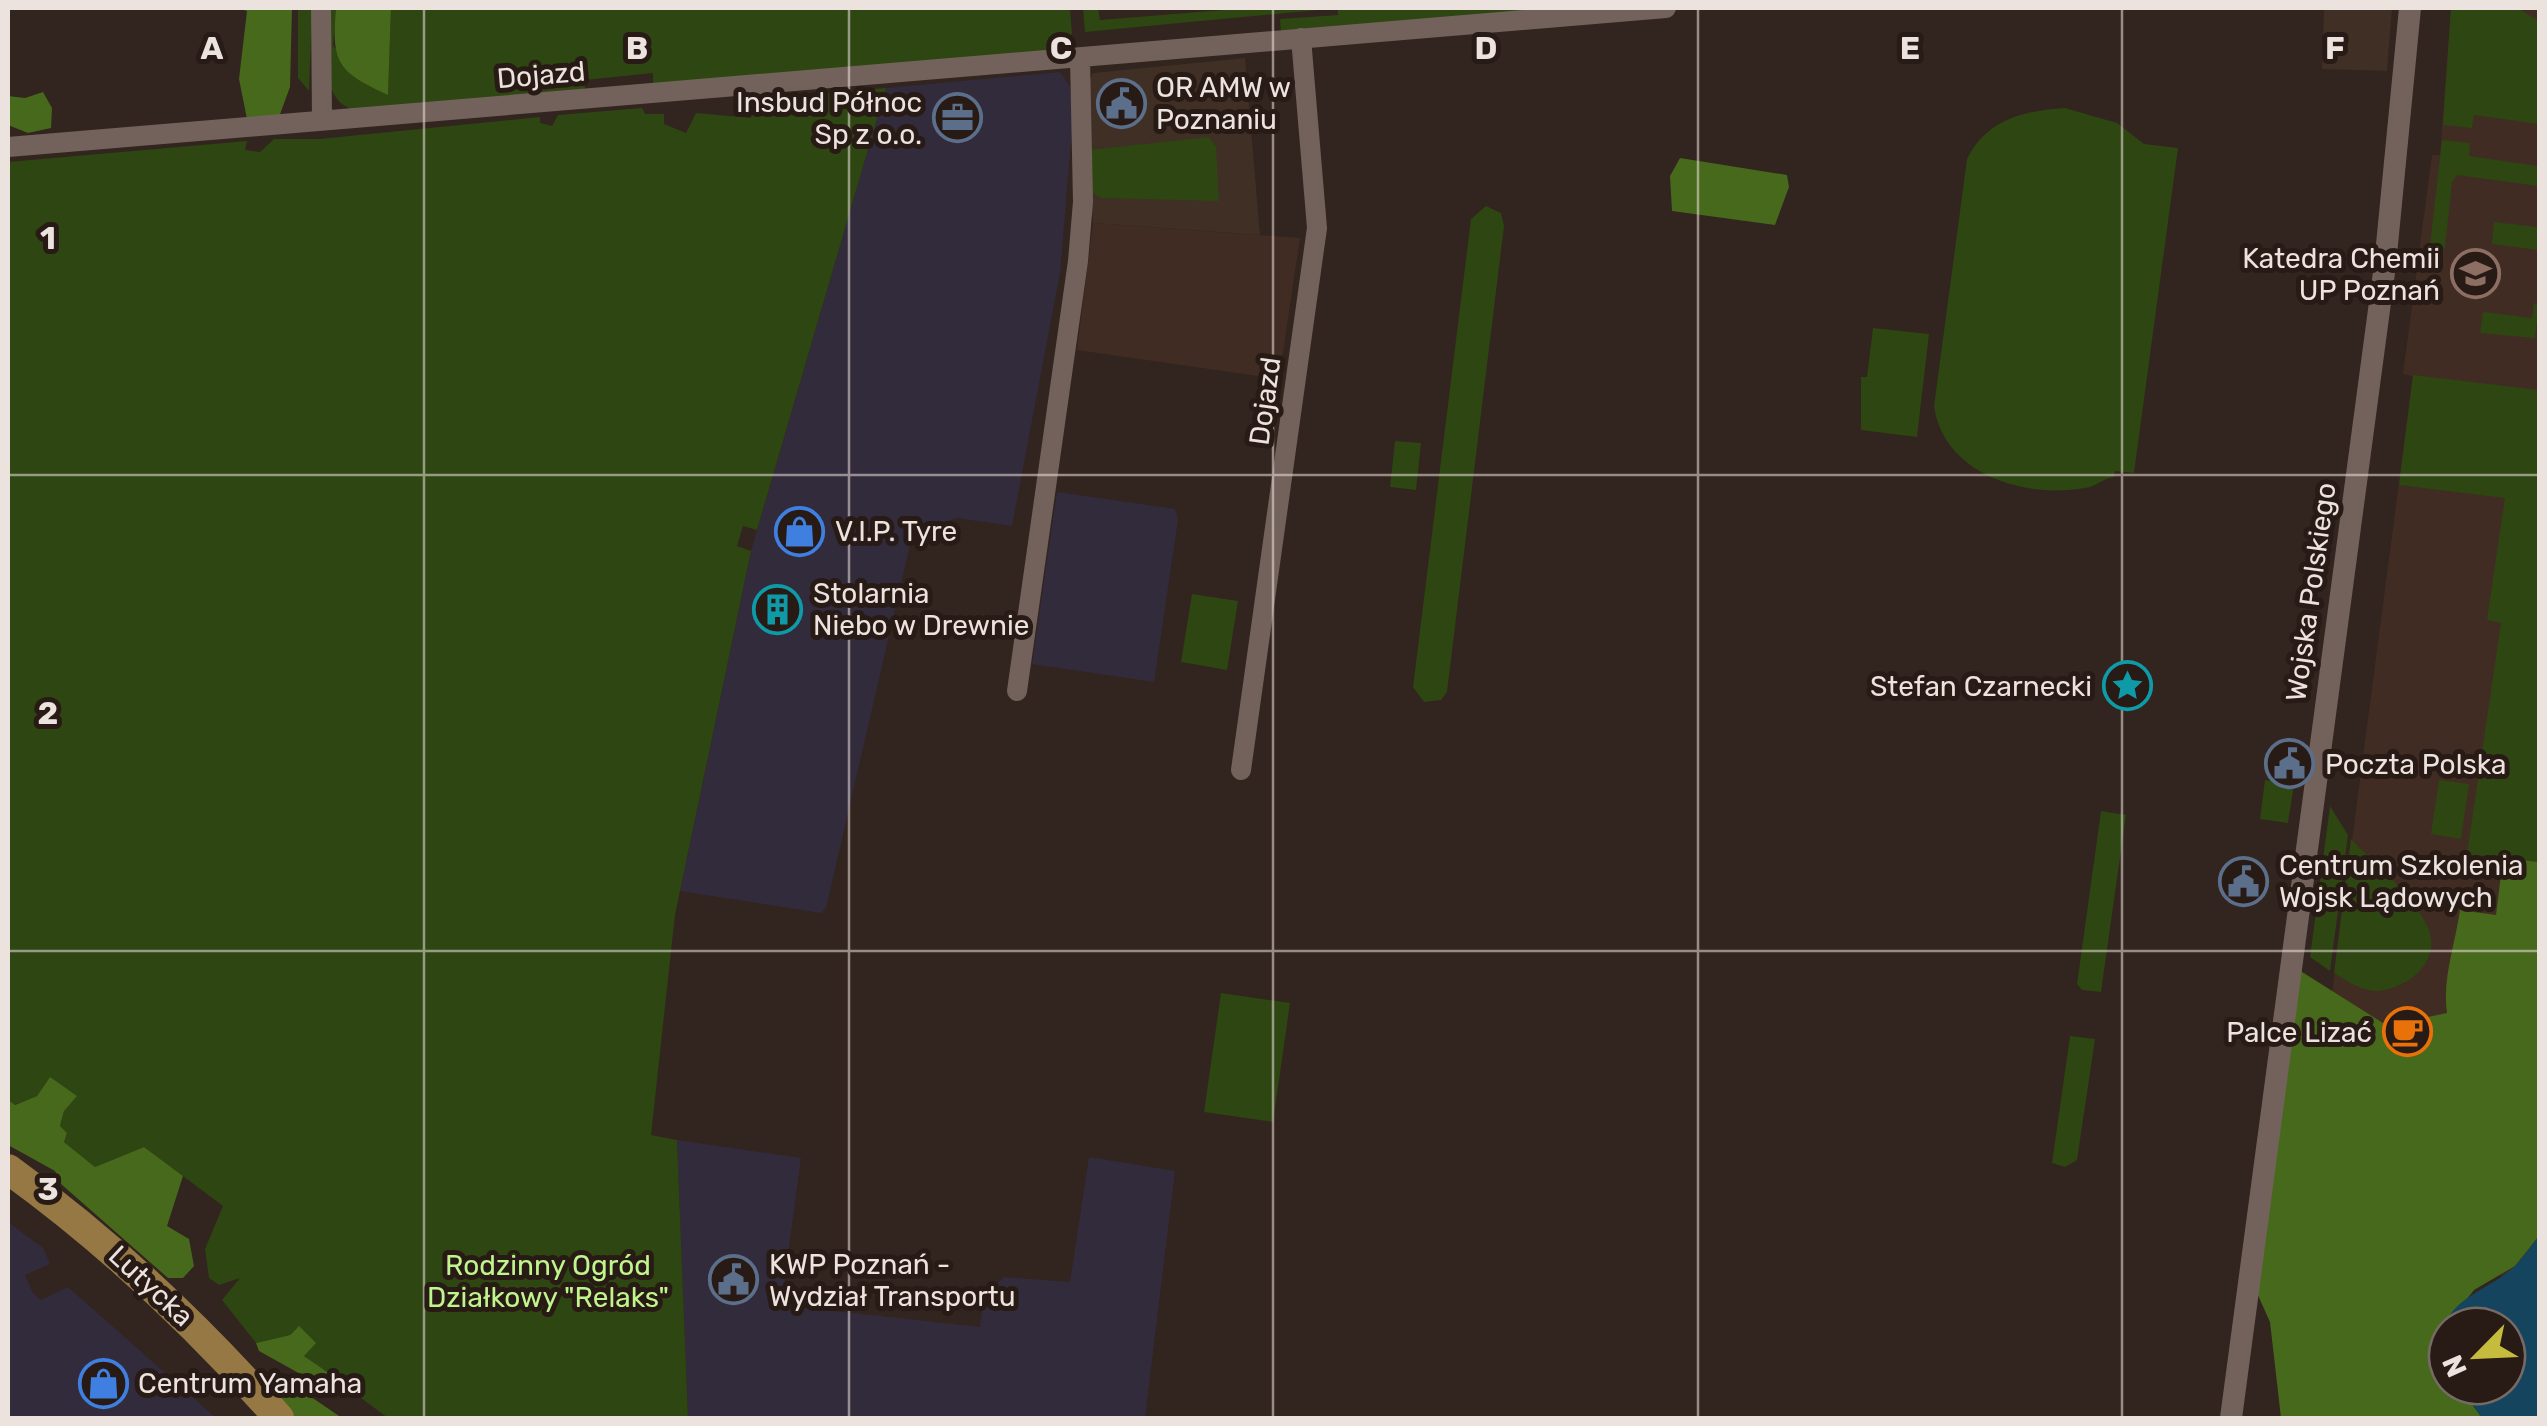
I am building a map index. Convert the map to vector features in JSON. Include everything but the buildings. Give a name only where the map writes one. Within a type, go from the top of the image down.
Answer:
[{"type":"main road","name":"Lutycka","points":[[8,1169],[146,1280],[280,1418]]},
{"type":"street","points":[[321,8],[322,120]]},
{"type":"street","name":"Dojazd","points":[[8,147],[1666,8]]},
{"type":"street","name":"Wojska Polskiego","points":[[2232,1418],[2385,265],[2410,9]]},
{"type":"street","name":"Dojazd","points":[[1240,770],[1317,228],[1301,38]]},
{"type":"street","points":[[1017,690],[1078,260],[1083,202],[1080,58]]},
{"type":"shaded area","points":[[2324,8],[2392,8],[2387,71],[2322,69]]},
{"type":"shaded area","points":[[2451,8],[2539,8],[2539,1338],[2527,1318],[2527,1306],[2520,1306],[2332,993],[2413,376],[2403,374],[2432,155],[2440,155]]},
{"type":"shaded area","points":[[1245,58],[1260,235],[1093,223],[1084,90],[1093,73]]},
{"type":"shaded area","points":[[1060,72],[1070,86],[1073,118],[1060,273],[1012,526],[957,518],[913,532],[826,908],[821,913],[680,891],[751,551],[886,88]]},
{"type":"shaded area","points":[[1093,223],[1300,238],[1279,379],[1077,350]]},
{"type":"shaded area","points":[[1057,492],[1175,509],[1178,520],[1154,682],[1032,664]]},
{"type":"shaded area","name":"KWP Poznań - Wydział Transportu","points":[[677,1140],[801,1158],[782,1299],[789,1306],[980,1327],[984,1297],[1004,1277],[1070,1282],[1089,1157],[1175,1171],[1145,1418],[688,1418]]},
{"type":"shaded area","points":[[8,1222],[43,1248],[50,1264],[25,1275],[33,1293],[41,1300],[68,1287],[216,1418],[8,1418]]},
{"type":"green space","points":[[238,8],[292,8],[290,87],[279,117],[247,119],[239,79],[247,11]]},
{"type":"green space","points":[[298,8],[312,8],[309,91],[298,78]]},
{"type":"green space","points":[[329,8],[336,8],[333,46],[388,94],[391,8],[1070,8],[1072,34],[1063,50],[653,85],[653,73],[585,80],[585,91],[355,110],[342,104],[329,82]]},
{"type":"green space","points":[[336,8],[391,8],[388,95],[358,79],[341,64],[335,42]]},
{"type":"green space","points":[[1083,8],[1098,8],[1100,20],[1248,8],[1329,9],[1085,32]]},
{"type":"green space","points":[[1338,8],[1572,8],[1281,32],[1280,19],[1338,15]]},
{"type":"green space","points":[[2451,8],[2517,8],[2539,21],[2539,124],[2474,115],[2472,128],[2443,125]]},
{"type":"green space","name":"Rodzinny Ogród Działkowy \"Relaks\"","points":[[886,88],[757,530],[743,526],[737,546],[751,551],[675,915],[651,1135],[677,1140],[688,1418],[388,1418],[303,1355],[297,1328],[290,1335],[256,1343],[222,1300],[240,1278],[219,1285],[209,1278],[205,1249],[223,1206],[144,1147],[95,1167],[64,1142],[67,1133],[60,1127],[64,1111],[50,1077],[37,1096],[14,1105],[8,1100],[8,162],[247,141],[245,150],[260,152],[274,139],[319,139],[540,117],[540,123],[552,126],[558,115],[642,108],[645,114],[664,114],[664,124],[686,133],[696,113],[751,118],[754,99]]},
{"type":"green space","points":[[43,92],[52,108],[51,128],[28,133],[8,125],[8,96],[25,98]]},
{"type":"green space","points":[[2065,108],[2117,123],[2144,144],[2178,148],[2134,473],[2115,471],[2114,477],[2085,488],[2037,489],[1990,477],[1970,465],[1953,449],[1934,406],[1967,159],[1975,145],[1996,126],[2021,115]]},
{"type":"green space","points":[[1209,137],[1216,147],[1219,201],[1101,198],[1090,191],[1089,150]]},
{"type":"green space","points":[[2442,140],[2470,143],[2469,156],[2538,166],[2539,161],[2539,186],[2457,175],[2452,182],[2445,248],[2433,263],[2428,263]]},
{"type":"green space","points":[[1680,158],[1787,175],[1789,187],[1775,225],[1672,211],[1670,176]]},
{"type":"green space","points":[[1486,206],[1501,213],[1504,226],[1447,692],[1441,700],[1424,702],[1413,687],[1471,219]]},
{"type":"green space","points":[[2494,222],[2538,227],[2539,250],[2492,244]]},
{"type":"green space","points":[[2534,303],[2539,304],[2535,338],[2480,333],[2483,312],[2532,318]]},
{"type":"green space","points":[[1873,328],[1929,334],[1917,437],[1861,430],[1861,377],[1867,377]]},
{"type":"green space","points":[[2413,375],[2539,390],[2539,862],[2467,854],[2501,623],[2487,620],[2505,498],[2399,485]]},
{"type":"green space","points":[[1395,441],[1421,443],[1416,490],[1390,487]]},
{"type":"green space","points":[[1192,594],[1238,601],[1227,670],[1181,662]]},
{"type":"green space","points":[[2265,780],[2294,784],[2288,823],[2260,819]]},
{"type":"green space","points":[[2439,780],[2469,784],[2461,839],[2431,834]]},
{"type":"green space","points":[[2330,806],[2348,835],[2330,971],[2310,957]]},
{"type":"green space","points":[[2101,811],[2126,815],[2101,992],[2082,990],[2077,984]]},
{"type":"green space","points":[[2351,839],[2414,904],[2428,928],[2431,940],[2426,962],[2410,979],[2389,989],[2365,989],[2334,973]]},
{"type":"green space","points":[[2503,858],[2539,862],[2539,1236],[2515,1266],[2474,1290],[2461,1306],[2427,1306],[2427,1406],[2473,1406],[2482,1418],[2281,1418],[2270,1322],[2257,1293],[2299,970],[2394,1030],[2398,1047],[2426,1043],[2423,1018],[2447,1013],[2448,975],[2460,910],[2496,915]]},
{"type":"green space","points":[[1221,993],[1290,1003],[1273,1122],[1204,1112]]},
{"type":"green space","points":[[2070,1036],[2095,1039],[2077,1160],[2065,1167],[2052,1163]]},
{"type":"green space","points":[[50,1077],[77,1096],[64,1111],[60,1126],[67,1133],[64,1142],[95,1167],[144,1147],[183,1176],[167,1226],[189,1239],[194,1266],[183,1278],[168,1278],[61,1184],[55,1171],[8,1145],[8,1100],[15,1105],[37,1096]]},
{"type":"green space","points":[[299,1326],[316,1343],[304,1356],[330,1374],[322,1386],[259,1351],[256,1343],[290,1335]]},
{"type":"green space","points":[[273,1371],[342,1418],[295,1418],[273,1391],[268,1374]]},
{"type":"water","points":[[2539,1236],[2539,1418],[2482,1418],[2473,1406],[2527,1406],[2527,1306],[2458,1306],[2514,1267]]},
{"type":"place","name":"OR AMW w Poznaniu","points":[[1121,103]]},
{"type":"place","name":"Insbud Północ Sp z o.o.","points":[[957,118]]},
{"type":"place","name":"Katedra Chemii UP Poznań","points":[[2475,274]]},
{"type":"place","name":"V.I.P. Tyre","points":[[800,531]]},
{"type":"place","name":"Stolarnia Niebo w Drewnie","points":[[778,609]]},
{"type":"place","name":"Stefan Czarnecki","points":[[2127,686]]},
{"type":"place","name":"Poczta Polska","points":[[2290,764]]},
{"type":"place","name":"Centrum Szkolenia Wojsk Lądowych","points":[[2244,881]]},
{"type":"place","name":"Palce Lizać","points":[[2407,1032]]},
{"type":"place","name":"KWP Poznań - Wydział Transportu","points":[[734,1280]]},
{"type":"place","name":"Centrum Yamaha","points":[[103,1383]]}]
